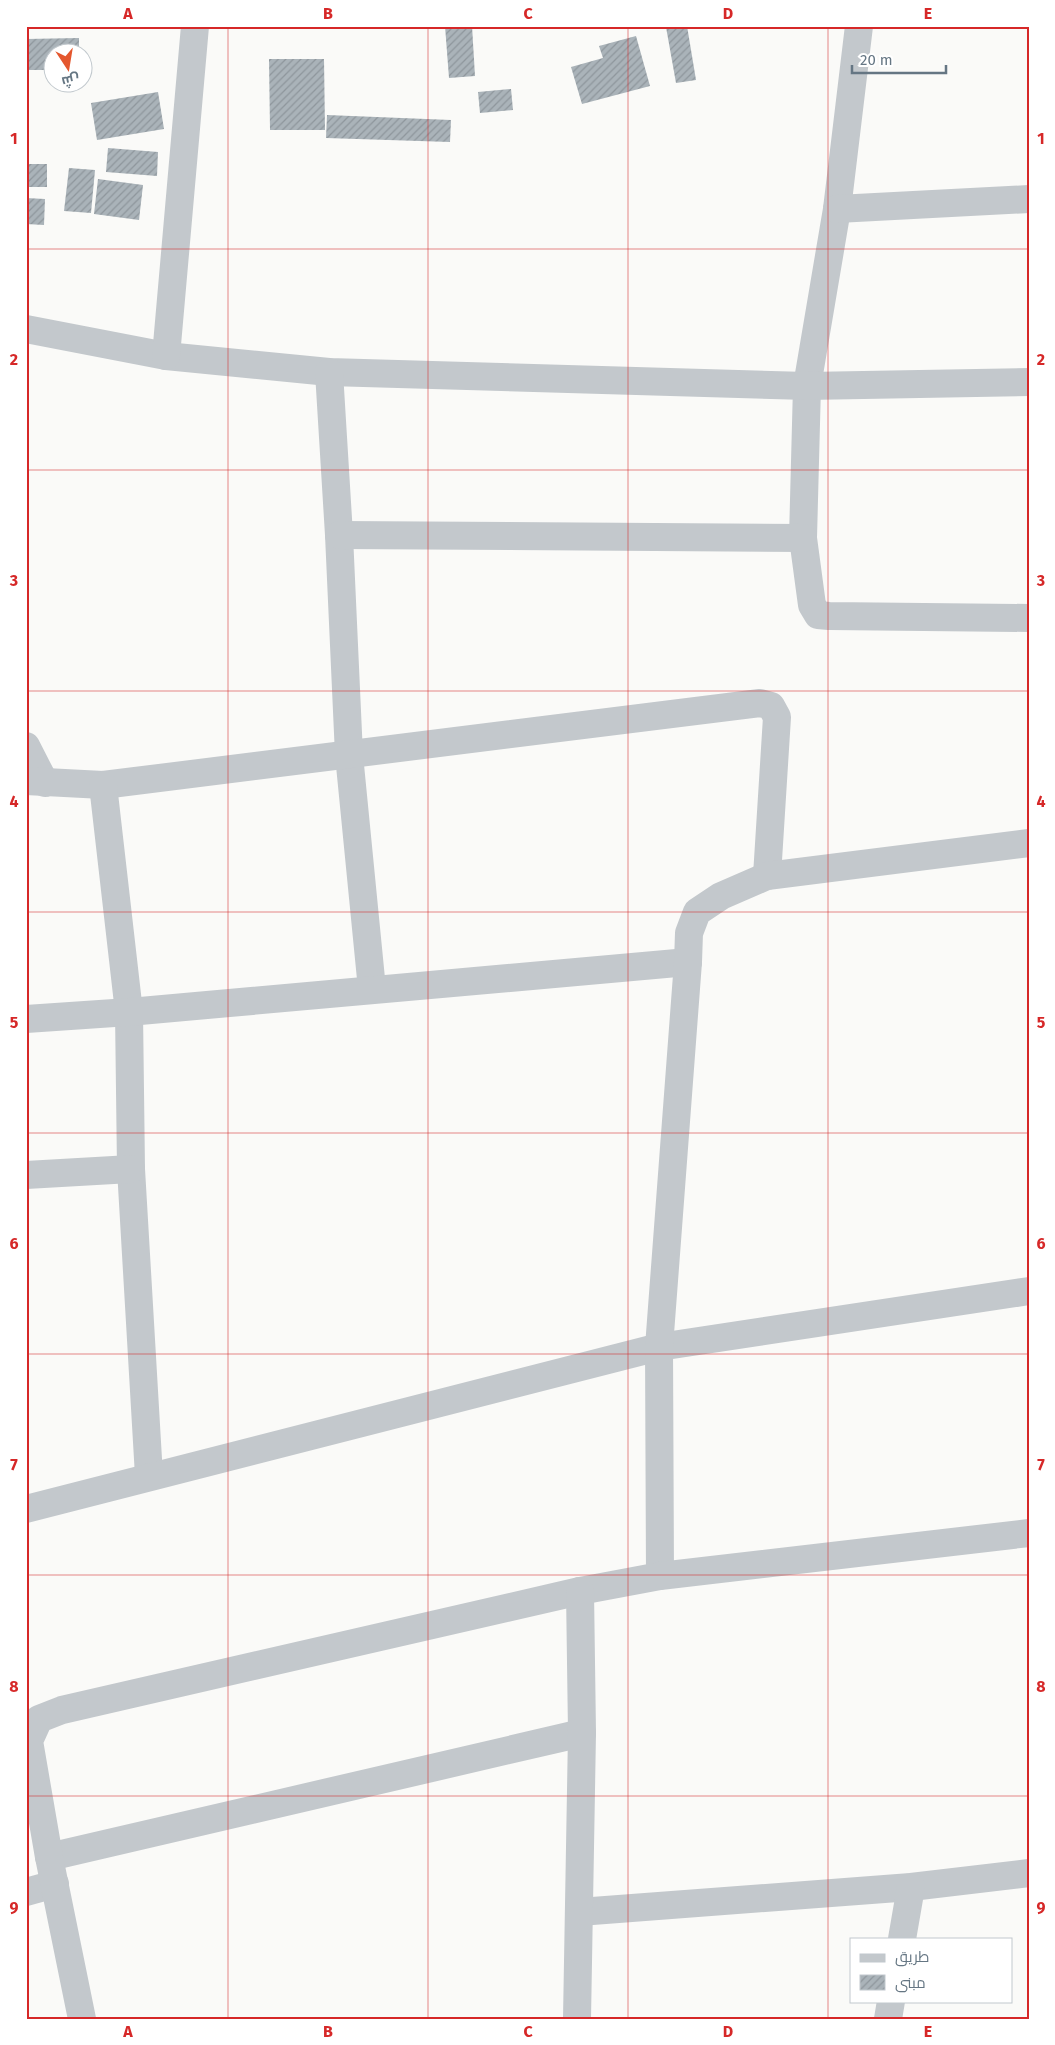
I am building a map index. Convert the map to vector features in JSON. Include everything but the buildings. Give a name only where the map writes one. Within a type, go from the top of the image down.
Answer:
[{"type":"street","points":[[166,356],[195,26]]},
{"type":"street","points":[[859,26],[838,209],[807,386],[803,538],[812,605],[818,615],[1029,618]]},
{"type":"street","points":[[838,209],[1029,199]]},
{"type":"street","points":[[26,329],[166,356],[329,372],[807,386],[1029,382]]},
{"type":"street","points":[[329,372],[349,754],[372,989]]},
{"type":"street","points":[[339,535],[803,538]]},
{"type":"street","points":[[26,746],[36,782],[102,785],[760,703],[771,706],[777,717],[767,876]]},
{"type":"street","points":[[102,785],[129,1012],[131,1169],[149,1476]]},
{"type":"street","points":[[660,1576],[658,1346],[689,933],[697,912],[721,896],[767,876],[1029,843]]},
{"type":"street","points":[[26,1019],[129,1012],[688,962]]},
{"type":"street","points":[[26,1175],[131,1169]]},
{"type":"street","points":[[26,1509],[658,1346],[1029,1291]]},
{"type":"street","points":[[82,2019],[29,1761],[29,1741],[39,1719],[62,1710],[580,1591],[660,1576],[1029,1533]]},
{"type":"street","points":[[577,2019],[582,1732],[580,1591]]},
{"type":"street","points":[[49,1857],[582,1732]]},
{"type":"street","points":[[579,1912],[911,1887],[1029,1873]]},
{"type":"street","points":[[26,1892],[55,1884]]},
{"type":"street","points":[[902,1938],[911,1887]]},
{"type":"street","points":[[888,2019],[891,2002]]}]
